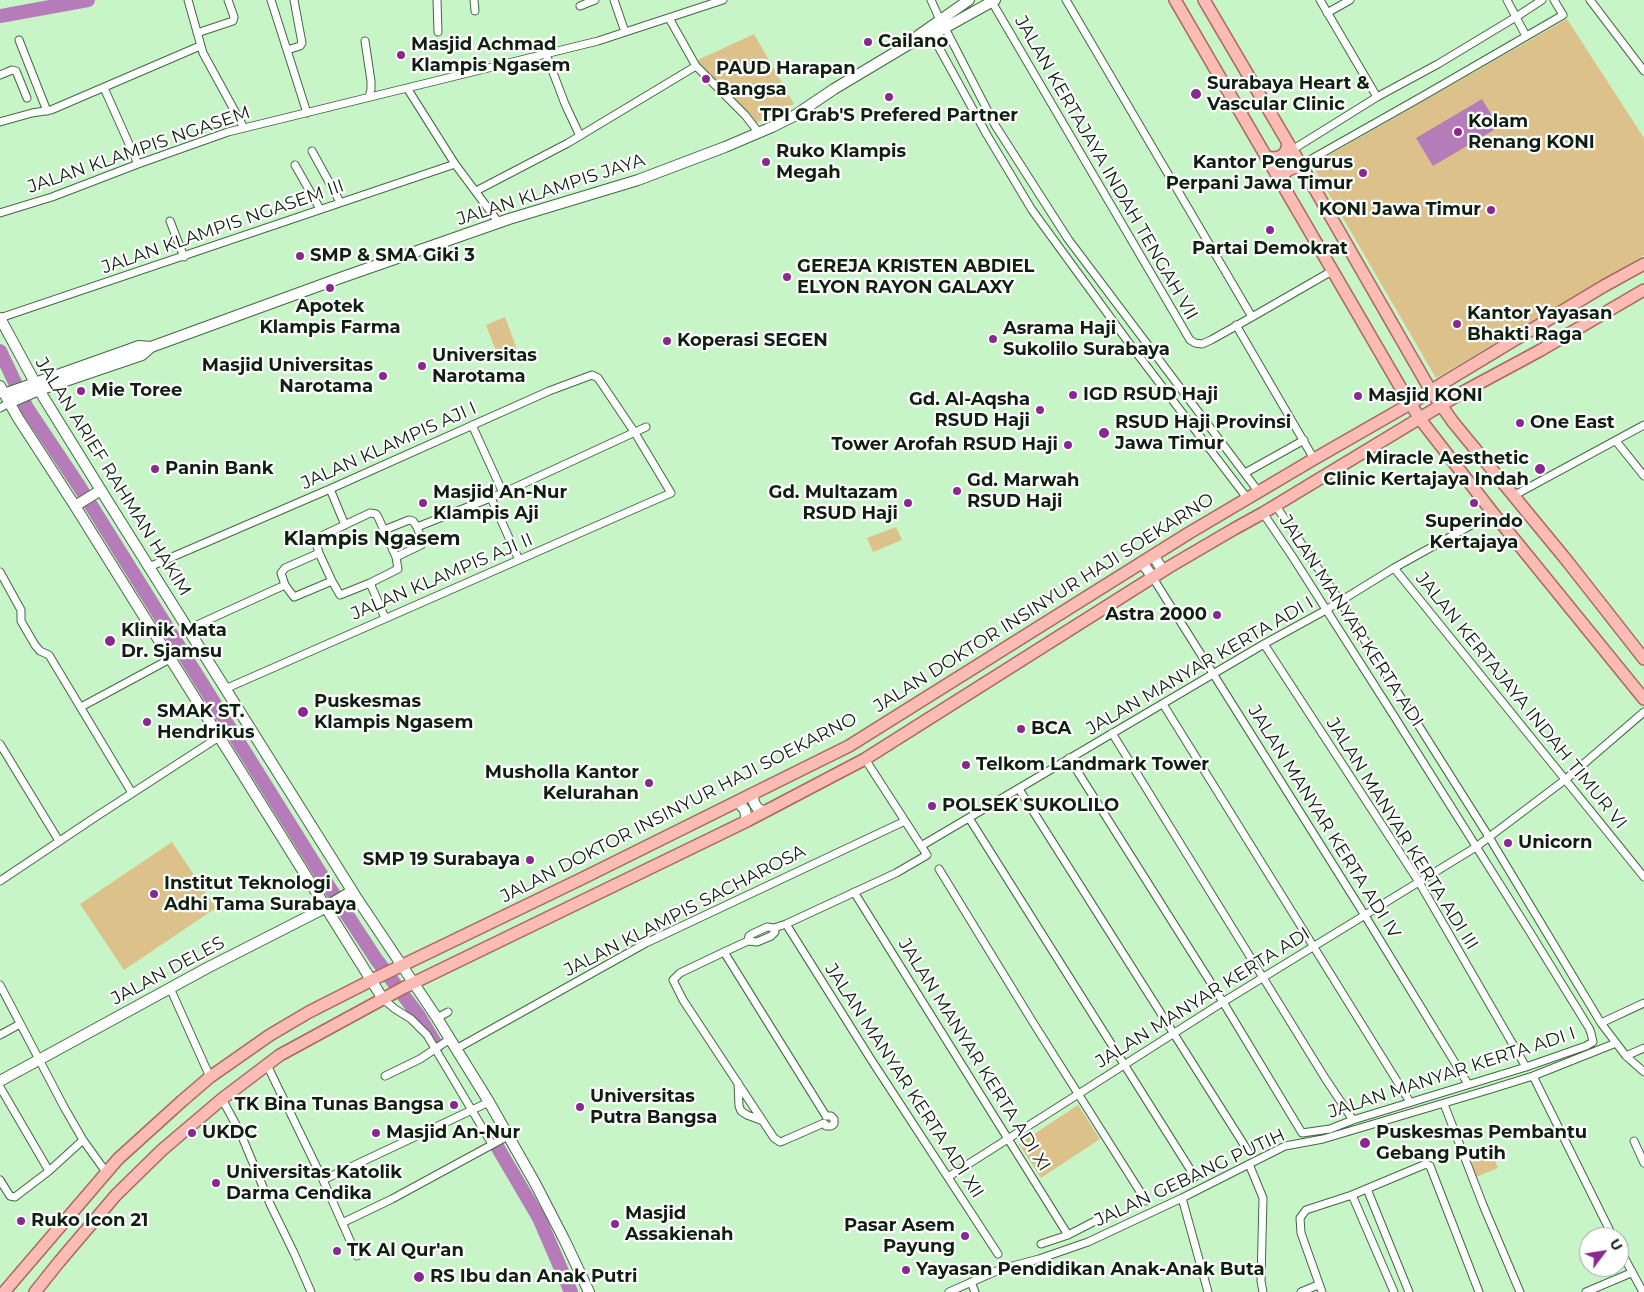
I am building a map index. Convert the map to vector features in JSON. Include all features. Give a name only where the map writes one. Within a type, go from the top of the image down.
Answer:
[{"type":"main road","points":[[1176,0],[1332,271],[1420,419],[1493,513],[1644,699]]},
{"type":"main road","points":[[1204,0],[1431,391],[1453,422],[1644,659]]},
{"type":"main road","points":[[1266,157],[1282,156],[1290,147]]},
{"type":"main road","points":[[1282,184],[1282,177],[1288,170],[1296,167],[1302,168]]},
{"type":"main road","name":"JALAN DOKTOR INSINYUR HAJI SOEKARNO","points":[[4,1292],[44,1248],[106,1172],[141,1138],[210,1077],[291,1022],[374,979],[738,802],[848,746],[1253,494],[1410,404],[1604,286],[1644,264]]},
{"type":"main road","points":[[1604,286],[1619,287],[1644,272]]},
{"type":"main road","name":"JALAN DOKTOR INSINYUR HAJI SOEKARNO","points":[[36,1292],[116,1195],[162,1150],[222,1099],[280,1055],[386,997],[747,821],[865,759],[1163,571],[1270,510],[1442,405],[1644,290]]},
{"type":"main road","points":[[44,1248],[43,1252],[46,1259],[51,1263],[59,1262]]},
{"type":"main road","points":[[18,1276],[25,1276],[33,1281],[36,1285],[36,1292]]},
{"type":"street","points":[[188,0],[200,46],[244,128]]},
{"type":"street","points":[[197,33],[233,21],[234,17],[228,0]]},
{"type":"street","points":[[271,0],[307,113]]},
{"type":"street","points":[[287,50],[300,46],[302,43],[294,0]]},
{"type":"street","points":[[437,0],[438,32]]},
{"type":"street","points":[[474,0],[475,11]]},
{"type":"street","points":[[580,6],[595,0]]},
{"type":"street","points":[[614,0],[626,32]]},
{"type":"street","points":[[694,0],[697,8]]},
{"type":"street","name":"JALAN KLAMPIS NGASEM","points":[[0,213],[228,132],[598,41],[723,0]]},
{"type":"street","points":[[931,0],[938,28],[987,135],[1032,210],[1063,242],[1253,494]]},
{"type":"street","points":[[938,28],[957,8],[969,0]]},
{"type":"street","points":[[1066,0],[1252,317]]},
{"type":"street","points":[[1320,0],[1377,97]]},
{"type":"street","points":[[1327,13],[1350,0]]},
{"type":"street","points":[[1507,0],[1526,36]]},
{"type":"street","points":[[1290,147],[1438,64],[1542,0]]},
{"type":"street","points":[[1302,168],[1563,15],[1554,0]]},
{"type":"street","points":[[1590,0],[1644,71]]},
{"type":"street","points":[[938,28],[962,18],[993,1]]},
{"type":"street","name":"JALAN KERTAJAYA INDAH TENGAH VII","points":[[993,1],[1190,340],[1202,344],[1211,340],[1332,271]]},
{"type":"street","points":[[957,8],[962,18]]},
{"type":"street","points":[[669,18],[696,66],[745,115],[759,133]]},
{"type":"street","points":[[938,28],[1063,242],[1107,311],[1136,339],[1152,362],[1245,473],[1253,494]]},
{"type":"street","name":"JALAN KLAMPIS JAYA","points":[[6,397],[139,346],[151,347],[499,223],[638,180],[759,133],[794,116],[834,89],[911,43],[919,34],[938,28]]},
{"type":"street","points":[[19,40],[47,111]]},
{"type":"street","points":[[365,41],[372,89],[369,97]]},
{"type":"street","points":[[0,122],[47,111],[200,46]]},
{"type":"street","points":[[546,54],[565,104],[580,136]]},
{"type":"street","points":[[476,191],[580,136],[696,66]]},
{"type":"street","points":[[0,74],[12,70],[16,71],[27,98]]},
{"type":"street","points":[[104,88],[138,164]]},
{"type":"street","points":[[407,88],[455,164],[499,223]]},
{"type":"street","points":[[312,151],[340,202]]},
{"type":"street","name":"JALAN KLAMPIS NGASEM III","points":[[0,318],[455,164]]},
{"type":"street","points":[[295,165],[320,209]]},
{"type":"street","points":[[170,221],[184,257]]},
{"type":"street","name":"JALAN ARIEF RAHMAN HAKIM","points":[[0,318],[34,387],[188,628],[349,893],[409,986],[437,1018],[448,1040],[456,1049],[479,1107],[499,1141],[556,1223],[588,1292]]},
{"type":"street","points":[[1236,325],[1314,459]]},
{"type":"street","name":"JALAN KLAMPIS AJI I","points":[[149,567],[330,489],[549,391],[592,375],[598,378],[635,433],[671,493]]},
{"type":"street","points":[[6,397],[79,503],[170,659],[329,905],[374,979],[395,1010],[411,1019],[421,1028],[437,1048],[479,1107],[499,1141],[342,1223]]},
{"type":"street","points":[[472,425],[503,493]]},
{"type":"street","points":[[1514,496],[1644,425]]},
{"type":"street","points":[[417,527],[503,493],[646,427]]},
{"type":"street","points":[[1245,473],[1304,440]]},
{"type":"street","points":[[1616,441],[1644,476]]},
{"type":"street","points":[[330,489],[345,525]]},
{"type":"street","points":[[79,503],[99,491]]},
{"type":"street","name":"JALAN KLAMPIS AJI II","points":[[225,689],[671,493]]},
{"type":"street","points":[[491,498],[519,560]]},
{"type":"street","name":"JALAN MANYAR KERTA ADI","points":[[1270,510],[1339,602],[1602,1023],[1626,1056],[1644,1072]]},
{"type":"street","name":"JALAN MANYAR KERTA ADI","points":[[1270,510],[1328,609],[1477,846]]},
{"type":"street","points":[[370,513],[378,517],[384,530],[396,557],[398,569],[340,595],[319,553],[315,539],[370,513]]},
{"type":"street","name":"JALAN MANYAR KERTA ADI I","points":[[922,846],[1264,644],[1328,609],[1394,568],[1493,513]]},
{"type":"street","points":[[384,530],[409,520],[413,521],[417,527],[422,540],[421,545],[396,557]]},
{"type":"street","points":[[319,553],[285,568],[281,573],[285,586],[294,597],[332,581]]},
{"type":"street","points":[[1153,555],[1163,571]]},
{"type":"street","points":[[1142,562],[1153,578]]},
{"type":"street","name":"JALAN KERTAJAYA INDAH TIMUR VI","points":[[1394,568],[1644,877]]},
{"type":"street","points":[[0,572],[21,610],[21,621],[30,637],[38,649],[49,655],[132,793]]},
{"type":"street","name":"JALAN MANYAR KERTA ADI IV","points":[[1153,578],[1364,914],[1468,1084]]},
{"type":"street","points":[[370,583],[385,618]]},
{"type":"street","points":[[188,628],[285,586]]},
{"type":"street","name":"JALAN MANYAR KERTA ADI III","points":[[1264,644],[1419,882],[1526,1067]]},
{"type":"street","points":[[81,707],[170,659]]},
{"type":"street","points":[[1163,704],[1410,1102]]},
{"type":"street","name":"JALAN MANYAR KERTA ADI","points":[[948,1177],[1223,1002],[1477,846],[1566,779],[1644,712]]},
{"type":"street","points":[[1112,733],[1353,1120]]},
{"type":"street","points":[[0,881],[219,737]]},
{"type":"street","points":[[0,744],[59,841]]},
{"type":"street","points":[[1070,758],[1223,1002]]},
{"type":"street","points":[[724,952],[825,1120],[789,1140],[780,1142],[774,1138],[682,1000],[673,980],[680,973],[724,952],[748,941],[749,936],[752,934],[767,927],[774,928],[786,924],[927,855],[865,759]]},
{"type":"street","points":[[1019,789],[1248,1151]]},
{"type":"street","points":[[755,793],[753,797],[754,803],[759,810],[765,811]]},
{"type":"street","points":[[738,802],[745,810],[747,821]]},
{"type":"street","points":[[969,818],[1195,1178]]},
{"type":"street","name":"JALAN KLAMPIS SACHAROSA","points":[[456,1049],[646,944],[904,821]]},
{"type":"street","name":"JALAN MANYAR KERTA ADI I","points":[[1223,1002],[1302,1133],[1330,1129],[1353,1120],[1526,1067],[1591,1044],[1591,1033],[1477,846]]},
{"type":"street","points":[[939,869],[1034,1024],[1146,1200]]},
{"type":"street","name":"JALAN MANYAR KERTA ADI XI","points":[[854,892],[1068,1235]]},
{"type":"street","name":"JALAN DELES","points":[[0,1082],[170,988],[349,893]]},
{"type":"street","name":"JALAN MANYAR KERTA ADI XII","points":[[786,924],[872,1061],[998,1254]]},
{"type":"street","points":[[0,985],[82,1140],[106,1172]]},
{"type":"street","points":[[170,988],[210,1077]]},
{"type":"street","points":[[1602,1023],[1644,1003]]},
{"type":"street","points":[[437,1018],[448,1012]]},
{"type":"street","points":[[0,1035],[20,1024]]},
{"type":"street","points":[[384,1076],[402,1069],[448,1040]]},
{"type":"street","name":"JALAN GEBANG PUTIH","points":[[949,1292],[1001,1269],[1039,1259],[1088,1242],[1182,1198],[1285,1146],[1323,1140],[1444,1104],[1533,1076],[1616,1043]]},
{"type":"street","points":[[1626,1056],[1644,1048]]},
{"type":"street","points":[[267,1065],[323,1180],[357,1256]]},
{"type":"street","points":[[1533,1076],[1608,1227]]},
{"type":"street","points":[[738,1083],[741,1111],[762,1121]]},
{"type":"street","points":[[0,1087],[49,1171]]},
{"type":"street","points":[[222,1099],[242,1138],[311,1292]]},
{"type":"street","points":[[1444,1104],[1483,1206],[1520,1292]]},
{"type":"street","points":[[323,1180],[479,1107]]},
{"type":"street","points":[[0,1180],[10,1196],[15,1198],[49,1171],[82,1140]]},
{"type":"street","points":[[1634,1140],[1644,1163]]},
{"type":"street","points":[[1249,1164],[1263,1198],[1261,1281],[1263,1292]]},
{"type":"street","points":[[1301,1292],[1320,1288],[1301,1233],[1300,1218],[1306,1210],[1352,1195],[1422,1164],[1426,1164],[1430,1166],[1477,1292]]},
{"type":"street","points":[[1367,1189],[1409,1292]]},
{"type":"street","points":[[1352,1195],[1394,1292]]},
{"type":"street","points":[[1182,1198],[1208,1292]]},
{"type":"street","points":[[1041,1244],[1068,1235],[1103,1217]]},
{"type":"street","points":[[1629,1269],[1643,1292]]},
{"type":"street","points":[[1586,1292],[1631,1273]]},
{"type":"street","points":[[971,1282],[975,1292]]},
{"type":"shaded area","name":"KONI Jawa Timur","points":[[1567,19],[1644,138],[1644,255],[1436,378],[1312,165]]},
{"type":"shaded area","points":[[754,34],[794,104],[754,124],[700,67],[698,60]]},
{"type":"shaded area","name":"Kolam Renang KONI","points":[[1482,99],[1499,127],[1433,166],[1416,138]]},
{"type":"shaded area","points":[[505,317],[517,349],[498,356],[486,325]]},
{"type":"shaded area","points":[[896,527],[902,540],[873,552],[867,538]]},
{"type":"shaded area","points":[[172,842],[216,908],[124,970],[80,904]]},
{"type":"shaded area","points":[[1078,1105],[1100,1139],[1041,1178],[1019,1144]]},
{"type":"shaded area","points":[[1492,1154],[1498,1168],[1476,1177],[1470,1163]]},
{"type":"waterway","points":[[0,16],[88,0]]},
{"type":"waterway","points":[[0,351],[27,408],[79,486],[329,887],[376,959],[419,1016],[437,1046]]},
{"type":"waterway","points":[[488,1131],[539,1218],[571,1292]]},
{"type":"place","name":"Cailano","points":[[868,42]]},
{"type":"place","name":"Masjid Achmad Klampis Ngasem","points":[[401,55]]},
{"type":"place","name":"PAUD Harapan Bangsa","points":[[706,79]]},
{"type":"place","name":"Surabaya Heart & Vascular Clinic","points":[[1196,94]]},
{"type":"place","name":"TPI Grab'S Prefered Partner","points":[[889,97]]},
{"type":"place","name":"Kolam Renang KONI","points":[[1458,132]]},
{"type":"place","name":"Ruko Klampis Megah","points":[[766,162]]},
{"type":"place","name":"Kantor Pengurus Perpani Jawa Timur","points":[[1363,173]]},
{"type":"place","name":"KONI Jawa Timur","points":[[1491,210]]},
{"type":"place","name":"Partai Demokrat","points":[[1270,230]]},
{"type":"place","name":"SMP & SMA Giki 3","points":[[300,256]]},
{"type":"place","name":"GEREJA KRISTEN ABDIEL ELYON RAYON GALAXY","points":[[787,277]]},
{"type":"place","name":"Apotek Klampis Farma","points":[[330,288]]},
{"type":"place","name":"Kantor Yayasan Bhakti Raga","points":[[1457,324]]},
{"type":"place","name":"Asrama Haji Sukolilo Surabaya","points":[[993,339]]},
{"type":"place","name":"Koperasi SEGEN","points":[[667,341]]},
{"type":"place","name":"Universitas Narotama","points":[[422,366]]},
{"type":"place","name":"Masjid Universitas Narotama","points":[[383,376]]},
{"type":"place","name":"Mie Toree","points":[[81,391]]},
{"type":"place","name":"IGD RSUD Haji","points":[[1073,395]]},
{"type":"place","name":"Masjid KONI","points":[[1358,396]]},
{"type":"place","name":"Gd. Al-Aqsha RSUD Haji","points":[[1040,410]]},
{"type":"place","name":"One East","points":[[1520,423]]},
{"type":"place","name":"RSUD Haji Provinsi Jawa Timur","points":[[1104,433]]},
{"type":"place","name":"Tower Arofah RSUD Haji","points":[[1068,445]]},
{"type":"place","name":"Panin Bank","points":[[155,469]]},
{"type":"place","name":"Miracle Aesthetic Clinic Kertajaya Indah","points":[[1540,469]]},
{"type":"place","name":"Gd. Marwah RSUD Haji","points":[[957,491]]},
{"type":"place","name":"Masjid An-Nur Klampis Aji","points":[[423,503]]},
{"type":"place","name":"Gd. Multazam RSUD Haji","points":[[908,503]]},
{"type":"place","name":"Superindo Kertajaya","points":[[1474,503]]},
{"type":"place","name":"Astra 2000","points":[[1217,615]]},
{"type":"place","name":"Klinik Mata Dr. Sjamsu","points":[[110,641]]},
{"type":"place","name":"Puskesmas Klampis Ngasem","points":[[303,712]]},
{"type":"place","name":"SMAK ST. Hendrikus","points":[[147,722]]},
{"type":"place","name":"BCA","points":[[1021,729]]},
{"type":"place","name":"Telkom Landmark Tower","points":[[966,765]]},
{"type":"place","name":"Musholla Kantor Kelurahan","points":[[649,783]]},
{"type":"place","name":"POLSEK SUKOLILO","points":[[932,806]]},
{"type":"place","name":"Unicorn","points":[[1508,843]]},
{"type":"place","name":"SMP 19 Surabaya","points":[[530,860]]},
{"type":"place","name":"Institut Teknologi Adhi Tama Surabaya","points":[[154,894]]},
{"type":"place","name":"TK Bina Tunas Bangsa","points":[[454,1105]]},
{"type":"place","name":"Universitas Putra Bangsa","points":[[580,1107]]},
{"type":"place","name":"UKDC","points":[[192,1133]]},
{"type":"place","name":"Masjid An-Nur","points":[[376,1133]]},
{"type":"place","name":"Puskesmas Pembantu Gebang Putih","points":[[1365,1143]]},
{"type":"place","name":"Universitas Katolik Darma Cendika","points":[[216,1183]]},
{"type":"place","name":"Ruko Icon 21","points":[[21,1221]]},
{"type":"place","name":"Masjid Assakienah","points":[[615,1224]]},
{"type":"place","name":"Pasar Asem Payung","points":[[965,1236]]},
{"type":"place","name":"TK Al Qur'an","points":[[337,1251]]},
{"type":"place","name":"Yayasan Pendidikan Anak-Anak Buta","points":[[906,1270]]},
{"type":"place","name":"RS Ibu dan Anak Putri","points":[[419,1277]]},
{"type":"district","name":"Klampis Ngasem","points":[[372,539]]}]
